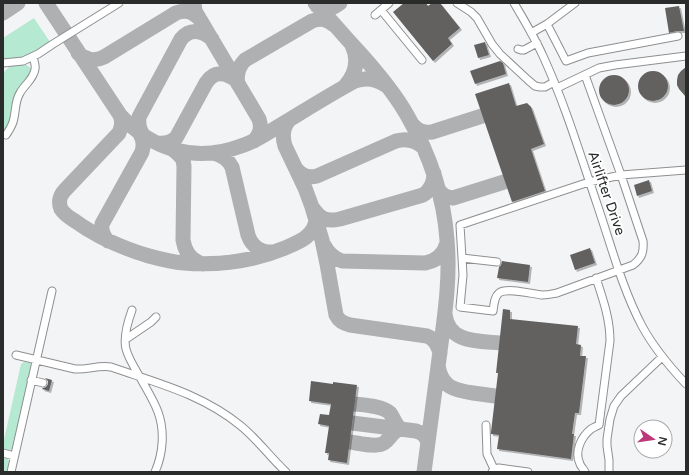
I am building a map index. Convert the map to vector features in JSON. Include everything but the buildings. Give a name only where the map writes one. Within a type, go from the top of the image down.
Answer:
[{"type":"street","points":[[3,63],[23,61],[33,57],[119,3]]},
{"type":"street","points":[[389,3],[378,12],[422,60]]},
{"type":"street","points":[[457,3],[477,18],[492,44],[500,54],[535,86],[545,87],[556,85],[599,68],[686,56]]},
{"type":"street","name":"Airlifter Drive","points":[[514,3],[537,43],[556,85],[628,296],[643,327],[662,357],[686,384]]},
{"type":"street","points":[[531,33],[547,24],[575,3]]},
{"type":"street","points":[[547,24],[566,61],[588,53],[678,36]]},
{"type":"street","points":[[518,48],[524,50],[537,43]]},
{"type":"street","points":[[6,135],[15,117],[19,94],[36,70],[33,57]]},
{"type":"street","points":[[585,74],[621,175],[643,241],[644,248],[639,261],[549,295],[503,291],[496,297],[493,310],[460,306],[463,275],[460,225],[590,182],[621,175],[686,170]]},
{"type":"street","points":[[462,258],[497,262]]},
{"type":"street","points":[[585,472],[579,464],[578,449],[580,442],[587,433],[599,425],[610,341],[609,319],[596,278]]},
{"type":"street","points":[[11,472],[52,291]]},
{"type":"street","points":[[132,310],[128,323],[126,348],[132,363],[152,398],[159,414],[162,430],[162,449],[155,472]]},
{"type":"street","points":[[126,339],[156,317]]},
{"type":"street","points":[[16,355],[80,370],[96,367],[111,367],[185,393],[213,406],[228,416],[252,436],[286,472]]},
{"type":"street","points":[[609,471],[607,439],[610,419],[614,406],[621,396],[662,357]]},
{"type":"street","points":[[31,380],[43,383]]},
{"type":"street","points":[[486,426],[487,454],[493,470],[498,468],[528,472]]},
{"type":"street","points":[[3,453],[14,456]]},
{"type":"green space","points":[[34,18],[50,42],[22,58],[3,60],[3,38]]},
{"type":"green space","points":[[18,63],[25,64],[32,69],[5,132],[3,129],[3,73],[9,67]]},
{"type":"green space","points":[[24,362],[30,363],[31,365],[13,448],[8,451],[3,449],[3,444],[21,364]]},
{"type":"green space","points":[[3,457],[8,459],[9,462],[7,472],[3,472]]},
{"type":"taxiway","points":[[3,13],[18,3]]},
{"type":"taxiway","points":[[46,3],[120,115],[146,137],[160,145],[176,150],[191,153],[208,153],[224,151],[241,146],[261,137],[355,81],[371,79],[387,86]]},
{"type":"taxiway","points":[[194,3],[195,11],[259,119],[260,131],[254,141]]},
{"type":"taxiway","points":[[315,3],[379,75],[402,107],[429,160],[443,208],[448,256],[447,288],[424,472]]},
{"type":"taxiway","points":[[317,6],[329,9],[340,3]]},
{"type":"taxiway","points":[[78,53],[90,60],[100,59],[176,13],[183,11],[189,12],[199,18]]},
{"type":"taxiway","points":[[238,84],[238,71],[245,60],[312,21],[324,20],[329,21],[334,25]]},
{"type":"taxiway","points":[[145,138],[140,128],[139,117],[181,39],[188,33],[192,32],[200,32],[212,39]]},
{"type":"taxiway","points":[[345,86],[352,77],[355,67],[356,61],[352,45]]},
{"type":"taxiway","points":[[157,143],[167,143],[176,138],[209,79],[216,74],[224,74],[237,81]]},
{"type":"taxiway","points":[[120,115],[122,124],[119,133],[65,190],[60,199],[61,209],[65,214],[83,227],[110,242],[149,256],[180,263],[210,264],[236,262],[261,256],[296,243],[305,238],[313,230],[316,219]]},
{"type":"taxiway","points":[[413,125],[421,131],[432,132],[482,116]]},
{"type":"taxiway","points":[[289,120],[284,129],[284,142],[305,188],[322,240],[337,317],[342,322],[350,325],[427,336],[436,343],[440,353]]},
{"type":"taxiway","points":[[108,241],[103,233],[102,224],[142,152],[143,143],[140,134]]},
{"type":"taxiway","points":[[296,169],[305,176],[317,176],[400,140],[415,141],[424,148]]},
{"type":"taxiway","points":[[172,149],[181,157],[184,166],[184,244],[189,255],[195,261],[203,264]]},
{"type":"taxiway","points":[[213,153],[224,158],[232,167],[248,235],[252,243],[262,250],[274,252]]},
{"type":"taxiway","points":[[312,207],[324,219],[340,219],[423,195],[432,186],[434,173]]},
{"type":"taxiway","points":[[438,189],[444,195],[453,198],[504,182]]},
{"type":"taxiway","points":[[324,245],[331,255],[342,261],[425,263],[436,259],[444,250],[447,243]]},
{"type":"taxiway","points":[[445,314],[447,323],[452,330],[465,339],[500,343]]},
{"type":"taxiway","points":[[438,366],[442,379],[454,389],[495,396]]},
{"type":"taxiway","points":[[350,442],[372,445],[381,444],[384,443],[396,431],[401,429],[397,426],[390,413],[387,411],[373,406],[355,404]]},
{"type":"taxiway","points":[[352,423],[416,431],[424,435],[428,443]]}]
